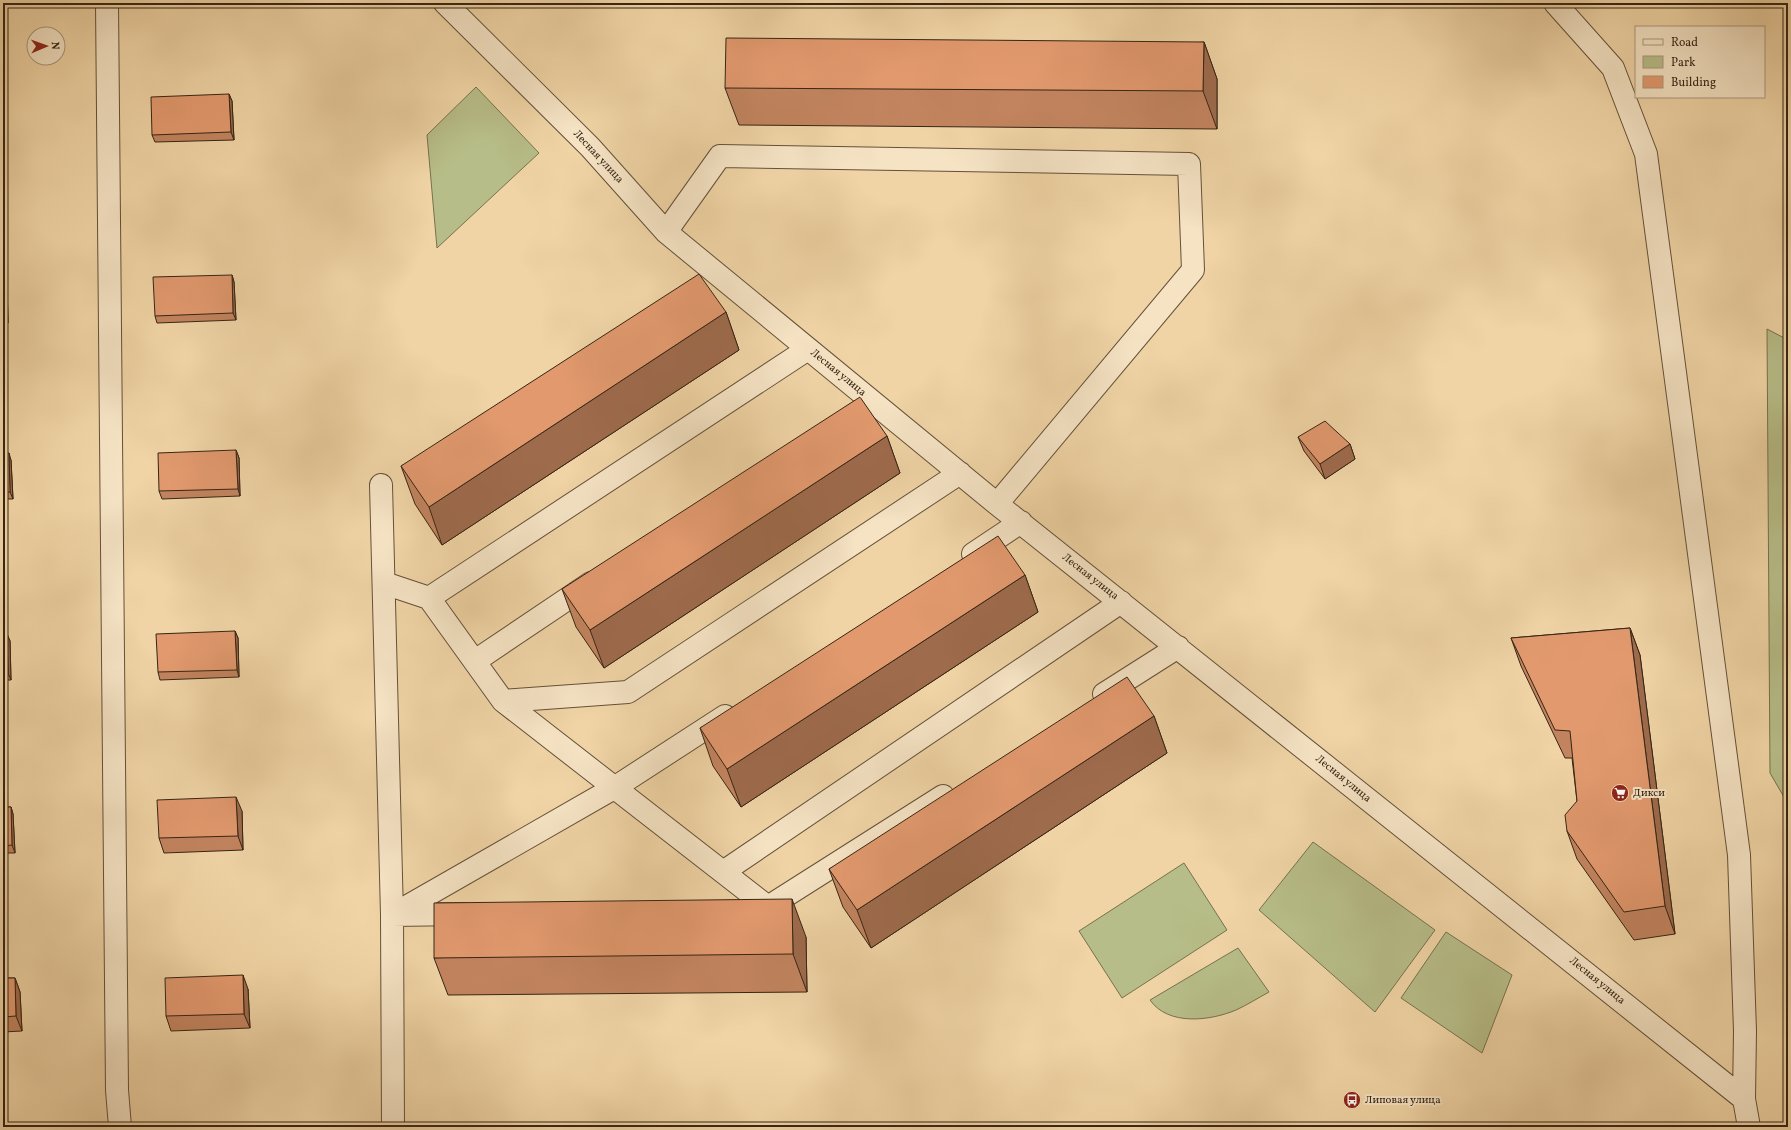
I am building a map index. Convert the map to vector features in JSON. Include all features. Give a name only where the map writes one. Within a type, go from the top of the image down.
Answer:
[{"type":"street","points":[[107,3],[116,1074],[120,1127]]},
{"type":"street","name":"Лесная улица","points":[[445,3],[590,147],[666,232],[808,349],[859,403],[960,473],[1744,1099]]},
{"type":"street","points":[[1554,3],[1613,68],[1646,154],[1739,855],[1745,1031],[1744,1099],[1749,1127]]},
{"type":"street","points":[[666,232],[720,156],[1189,164],[1193,270],[997,504]]},
{"type":"street","points":[[429,598],[808,349]]},
{"type":"street","points":[[503,701],[628,692],[960,473]]},
{"type":"street","points":[[381,485],[392,915],[393,1127]]},
{"type":"street","points":[[957,564],[1021,522]]},
{"type":"street","points":[[475,662],[606,573]]},
{"type":"street","points":[[384,583],[429,598],[503,701],[768,907]]},
{"type":"street","points":[[724,872],[1121,602]]},
{"type":"street","points":[[1089,703],[1178,647]]},
{"type":"street","points":[[392,915],[614,788],[739,706]]},
{"type":"street","points":[[729,908],[768,907],[962,784]]},
{"type":"street","points":[[392,915],[486,913]]},
{"type":"green space","points":[[476,87],[539,153],[437,248],[427,135]]},
{"type":"green space","points":[[1767,329],[1788,340],[1788,804],[1770,773]]},
{"type":"green space","points":[[1313,842],[1435,930],[1375,1012],[1259,910]]},
{"type":"green space","points":[[1184,863],[1227,930],[1122,998],[1079,931]]},
{"type":"green space","points":[[1446,932],[1512,975],[1482,1053],[1401,998]]},
{"type":"green space","points":[[1238,948],[1269,992],[1236,1010],[1226,1014],[1202,1019],[1190,1019],[1167,1014],[1150,1000]]},
{"type":"building","points":[[726,38],[1204,42],[1203,91],[725,88]]},
{"type":"building","points":[[229,94],[231,132],[152,135],[151,97]]},
{"type":"building","points":[[699,274],[726,312],[429,507],[401,466]]},
{"type":"building","points":[[232,275],[233,313],[155,316],[153,277]]},
{"type":"building","points":[[4,277],[5,316],[3,316]]},
{"type":"building","points":[[860,397],[887,436],[590,630],[562,589]]},
{"type":"building","points":[[1325,421],[1350,444],[1320,464],[1298,437]]},
{"type":"building","points":[[236,450],[238,489],[159,491],[158,453]]},
{"type":"building","points":[[3,453],[9,453],[10,492],[3,492]]},
{"type":"building","points":[[998,536],[1025,575],[727,769],[700,728]]},
{"type":"building","name":"Дикси","points":[[1630,628],[1665,906],[1624,912],[1567,831],[1565,815],[1577,801],[1570,731],[1555,730],[1511,638]]},
{"type":"building","points":[[235,631],[237,670],[158,672],[156,634]]},
{"type":"building","points":[[3,634],[7,634],[8,673],[3,673]]},
{"type":"building","points":[[1127,677],[1154,716],[857,910],[829,869]]},
{"type":"building","points":[[236,797],[238,836],[159,838],[157,800]]},
{"type":"building","points":[[3,807],[11,807],[12,845],[3,846]]},
{"type":"building","points":[[792,899],[793,954],[434,958],[434,903]]},
{"type":"building","points":[[243,975],[244,1014],[166,1016],[165,978]]},
{"type":"building","points":[[3,978],[15,978],[16,1016],[3,1017]]},
{"type":"place","name":"Дикси","points":[[1620,793]]},
{"type":"place","name":"Липовая улица","points":[[1352,1100]]}]
